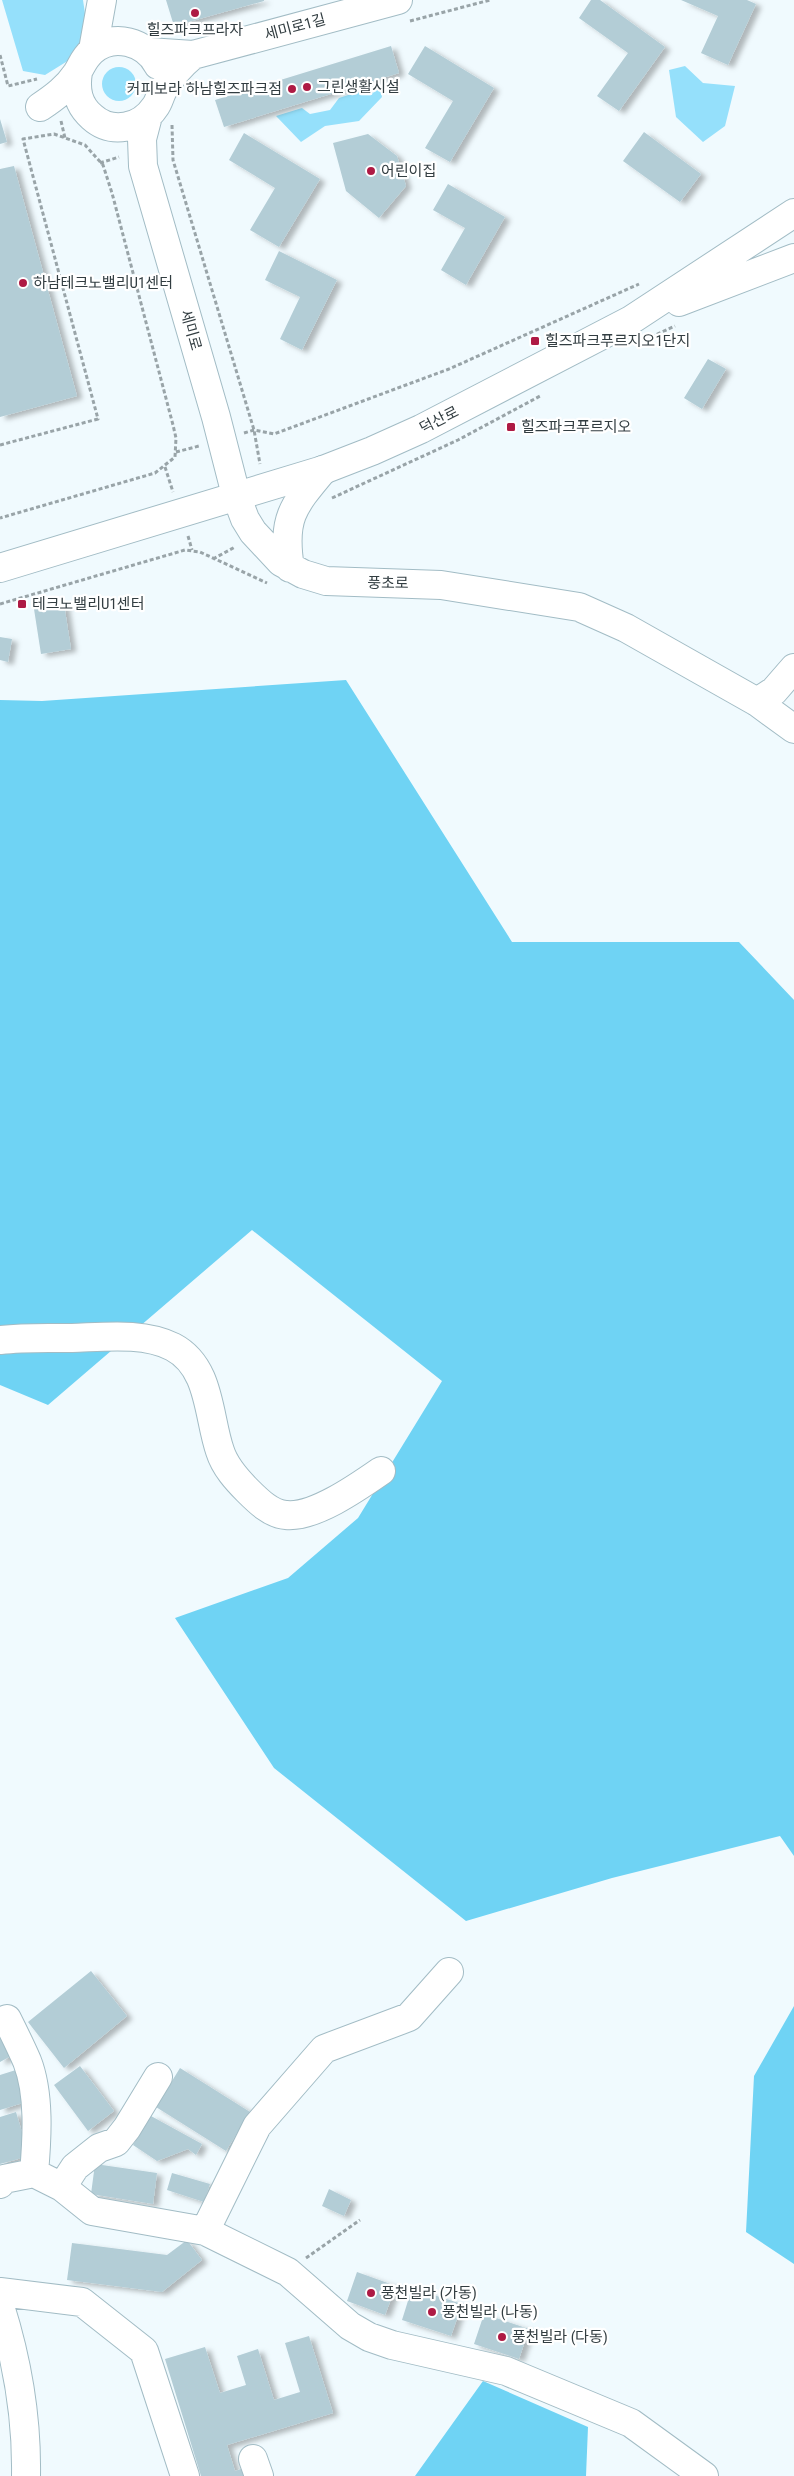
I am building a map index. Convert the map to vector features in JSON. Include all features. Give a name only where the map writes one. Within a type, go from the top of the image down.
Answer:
[{"type":"street","points":[[102,0],[137,46],[157,63],[162,77],[162,91]]},
{"type":"street","points":[[93,50],[102,0]]},
{"type":"street","name":"세미로1길","points":[[193,55],[400,11]]},
{"type":"street","points":[[160,119],[123,128],[109,126],[96,121],[85,112],[79,100],[76,86],[78,72],[83,60],[93,50],[103,44],[137,46],[193,55]]},
{"type":"street","points":[[160,119],[157,105],[162,91],[179,68],[193,55]]},
{"type":"street","points":[[78,72],[59,94],[40,107],[63,107],[85,112]]},
{"type":"street","points":[[143,166],[142,139],[160,119]]},
{"type":"street","points":[[109,126],[128,144],[143,166]]},
{"type":"street","name":"세미로","points":[[143,166],[216,417],[236,495]]},
{"type":"street","name":"덕산로","points":[[236,495],[323,470],[421,429],[631,320],[794,213]]},
{"type":"street","name":"덕산로","points":[[631,320],[794,258]]},
{"type":"street","points":[[290,568],[286,537],[292,513],[300,498],[323,470]]},
{"type":"street","points":[[0,568],[236,495]]},
{"type":"street","name":"풍초로","points":[[236,495],[245,519],[253,532],[262,544],[290,568],[326,581],[441,585],[579,607],[626,628],[757,702],[794,728]]},
{"type":"street","points":[[757,702],[774,691],[794,668]]},
{"type":"street","points":[[0,1340],[118,1336],[155,1341],[174,1347],[198,1371],[206,1390],[220,1451],[226,1465],[254,1497],[269,1509],[285,1515],[318,1508],[381,1471]]},
{"type":"street","points":[[205,2231],[257,2126],[324,2049],[410,2017],[449,1972]]},
{"type":"street","points":[[7,2019],[28,2063],[34,2097],[37,2139],[34,2173]]},
{"type":"street","points":[[62,2187],[75,2166],[99,2148],[116,2142],[127,2128],[158,2077]]},
{"type":"street","points":[[0,2184],[4,2178],[34,2173],[62,2187],[92,2211],[205,2231],[288,2272],[350,2326],[369,2337],[392,2345],[506,2371],[622,2419],[631,2423],[704,2476]]},
{"type":"street","points":[[0,2292],[82,2302],[144,2351],[184,2476]]},
{"type":"street","points":[[0,2306],[10,2338],[20,2398],[26,2476]]},
{"type":"path","points":[[400,11],[490,0]]},
{"type":"path","points":[[0,55],[8,86],[41,78]]},
{"type":"path","points":[[160,119],[254,430],[274,434],[449,369],[641,283]]},
{"type":"path","points":[[0,445],[98,419],[23,139],[54,134],[85,145],[102,165],[106,174],[174,425],[176,438],[175,457],[155,473],[0,518]]},
{"type":"path","points":[[0,604],[185,550],[192,550],[210,558]]},
{"type":"path","points":[[288,2272],[360,2220]]},
{"type":"shaded area","points":[[2,0],[83,0],[88,34],[74,57],[45,75],[23,71]]},
{"type":"shaded area","points":[[685,66],[703,83],[735,86],[725,126],[703,142],[676,117],[669,70]]},
{"type":"shaded area","points":[[119,67],[131,72],[136,84],[131,96],[119,101],[107,96],[102,84],[107,72]]},
{"type":"shaded area","points":[[379,85],[382,97],[359,121],[325,126],[301,142],[276,116],[302,108],[310,114],[330,110],[339,98]]},
{"type":"shaded area","points":[[346,680],[512,942],[739,942],[794,1000],[794,1856],[780,1836],[612,1878],[466,1921],[274,1768],[175,1618],[288,1578],[358,1518],[442,1381],[252,1230],[48,1405],[0,1385],[0,700],[42,701]]},
{"type":"shaded area","points":[[794,2006],[794,2264],[746,2232],[754,2076]]},
{"type":"shaded area","points":[[483,2381],[588,2427],[586,2476],[415,2476]]},
{"type":"building","name":"힐즈파크프라자","points":[[166,0],[264,0],[264,1],[174,26]]},
{"type":"building","points":[[591,0],[600,0],[665,47],[619,111],[597,96],[628,53],[579,18]]},
{"type":"building","points":[[681,0],[747,0],[756,4],[728,65],[701,53],[718,16]]},
{"type":"building","name":"그린생활시설","points":[[391,46],[399,73],[224,127],[215,100]]},
{"type":"building","points":[[425,46],[494,88],[450,162],[425,148],[453,101],[408,74]]},
{"type":"building","points":[[0,119],[7,142],[0,144]]},
{"type":"building","points":[[644,132],[701,174],[680,202],[623,161]]},
{"type":"building","points":[[244,133],[320,179],[279,247],[250,230],[275,188],[229,160]]},
{"type":"building","name":"어린이집","points":[[368,134],[397,156],[406,186],[379,218],[346,191],[333,143]]},
{"type":"building","name":"하남테크노밸리U1센터","points":[[14,166],[77,396],[0,417],[0,169]]},
{"type":"building","points":[[448,184],[505,217],[466,285],[441,270],[465,228],[433,210]]},
{"type":"building","points":[[279,251],[337,280],[302,350],[280,339],[300,297],[265,280]]},
{"type":"building","points":[[708,359],[726,369],[702,409],[684,398]]},
{"type":"building","points":[[64,604],[71,649],[41,654],[34,609]]},
{"type":"building","points":[[0,637],[12,639],[8,662],[0,660]]},
{"type":"building","points":[[91,1971],[127,2016],[64,2068],[28,2022]]},
{"type":"building","points":[[0,2035],[11,2056],[0,2062]]},
{"type":"building","points":[[80,2066],[114,2111],[88,2131],[54,2085]]},
{"type":"building","points":[[180,2068],[250,2112],[226,2151],[156,2107]]},
{"type":"building","points":[[19,2069],[29,2101],[0,2110],[0,2075]]},
{"type":"building","points":[[16,2112],[29,2156],[0,2164],[0,2117]]},
{"type":"building","points":[[151,2116],[202,2144],[196,2155],[188,2149],[157,2161],[133,2145]]},
{"type":"building","points":[[95,2164],[157,2173],[153,2204],[91,2194]]},
{"type":"building","points":[[172,2173],[210,2184],[204,2202],[167,2190]]},
{"type":"building","points":[[329,2189],[351,2200],[344,2216],[322,2206]]},
{"type":"building","points":[[187,2240],[202,2260],[162,2292],[67,2280],[72,2243],[167,2255]]},
{"type":"building","name":"풍천빌라 (가동)","points":[[357,2272],[396,2286],[385,2315],[347,2301]]},
{"type":"building","name":"풍천빌라 (나동)","points":[[412,2288],[462,2304],[451,2336],[402,2320]]},
{"type":"building","name":"풍천빌라 (다동)","points":[[484,2314],[529,2329],[519,2359],[474,2344]]},
{"type":"building","points":[[309,2336],[333,2413],[227,2445],[235,2471],[244,2468],[246,2476],[201,2476],[165,2359],[205,2347],[220,2393],[246,2385],[237,2356],[258,2349],[274,2400],[300,2392],[285,2343]]},
{"type":"place","name":"힐즈파크프라자","points":[[195,13]]},
{"type":"place","name":"그린생활시설","points":[[307,87]]},
{"type":"place","name":"커피보라 하남힐즈파크점","points":[[292,89]]},
{"type":"place","name":"어린이집","points":[[371,171]]},
{"type":"place","name":"하남테크노밸리U1센터","points":[[23,283]]},
{"type":"place","name":"힐즈파크푸르지오1단지","points":[[535,341]]},
{"type":"place","name":"힐즈파크푸르지오","points":[[511,427]]},
{"type":"place","name":"테크노밸리U1센터","points":[[22,604]]},
{"type":"place","name":"풍천빌라 (가동)","points":[[371,2293]]},
{"type":"place","name":"풍천빌라 (나동)","points":[[432,2312]]},
{"type":"place","name":"풍천빌라 (다동)","points":[[502,2337]]}]
